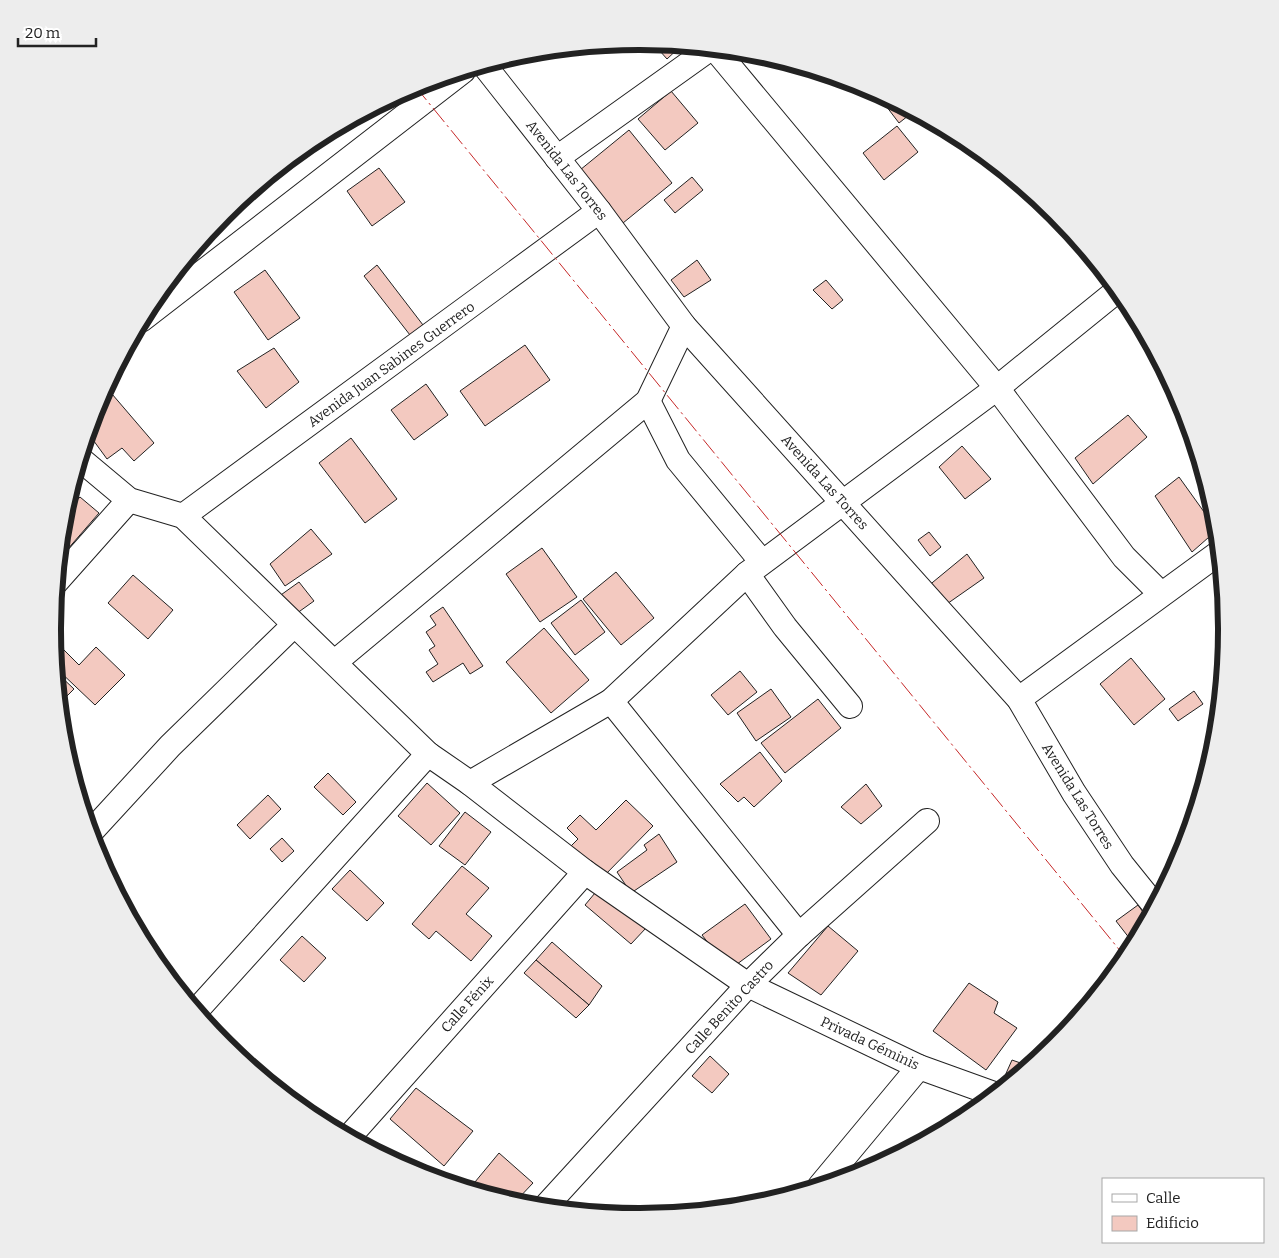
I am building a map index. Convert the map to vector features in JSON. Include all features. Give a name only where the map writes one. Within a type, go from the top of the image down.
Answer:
[{"type":"street","points":[[557,158],[703,54]]},
{"type":"street","points":[[721,56],[996,388],[1124,557],[1160,594]]},
{"type":"street","name":"Avenida Las Torres","points":[[488,71],[599,211],[684,326],[1019,699],[1074,793],[1122,865],[1150,901]]},
{"type":"street","points":[[158,307],[447,83]]},
{"type":"street","name":"Avenida Juan Sabines Guerrero","points":[[183,516],[599,211]]},
{"type":"street","points":[[470,783],[610,701],[754,568],[844,503],[996,388],[1112,295]]},
{"type":"street","points":[[335,662],[648,401],[684,326]]},
{"type":"street","points":[[648,401],[678,460],[754,568],[785,627],[850,706]]},
{"type":"street","points":[[85,463],[129,500],[183,516]]},
{"type":"street","points":[[63,574],[129,500]]},
{"type":"street","name":"Privada Géminis","points":[[183,516],[428,754],[470,783],[585,872],[748,985],[919,1067],[987,1092]]},
{"type":"street","points":[[1019,699],[1214,556]]},
{"type":"street","points":[[96,827],[170,746],[294,625]]},
{"type":"street","points":[[610,701],[799,935]]},
{"type":"street","points":[[200,1006],[428,754]]},
{"type":"street","name":"Calle Benito Castro","points":[[551,1201],[748,985],[799,935],[927,820]]},
{"type":"street","name":"Calle Fénix","points":[[354,1132],[585,872]]},
{"type":"street","points":[[828,1176],[919,1067]]},
{"type":"building","points":[[660,51],[676,51],[667,59]]},
{"type":"building","points":[[671,91],[698,123],[665,150],[638,119]]},
{"type":"building","points":[[885,105],[908,116],[899,123]]},
{"type":"building","points":[[897,126],[918,152],[884,180],[863,153]]},
{"type":"building","points":[[629,130],[672,183],[623,223],[580,170]]},
{"type":"building","points":[[379,168],[405,202],[372,226],[347,191]]},
{"type":"building","points":[[692,177],[703,190],[675,213],[664,200]]},
{"type":"building","points":[[697,260],[711,280],[684,297],[671,280]]},
{"type":"building","points":[[377,265],[423,325],[410,335],[364,276]]},
{"type":"building","points":[[265,270],[300,318],[268,340],[234,292]]},
{"type":"building","points":[[826,280],[843,300],[832,309],[813,290]]},
{"type":"building","points":[[525,345],[550,380],[485,426],[460,391]]},
{"type":"building","points":[[274,348],[299,382],[266,408],[237,371]]},
{"type":"building","points":[[426,384],[448,415],[414,440],[391,410]]},
{"type":"building","points":[[111,393],[154,443],[134,461],[122,448],[107,459],[92,439]]},
{"type":"building","points":[[1128,415],[1147,437],[1093,484],[1075,458]]},
{"type":"building","points":[[351,438],[397,499],[365,523],[319,463]]},
{"type":"building","points":[[962,446],[991,479],[965,499],[939,467]]},
{"type":"building","points":[[1179,477],[1207,516],[1211,536],[1192,552],[1155,496]]},
{"type":"building","points":[[80,497],[99,513],[65,552],[72,516],[75,502]]},
{"type":"building","points":[[311,529],[332,554],[285,586],[270,564]]},
{"type":"building","points":[[929,532],[941,547],[930,556],[918,540]]},
{"type":"building","points":[[542,548],[577,597],[540,622],[506,574]]},
{"type":"building","points":[[967,554],[984,578],[944,606],[927,587]]},
{"type":"building","points":[[616,572],[654,618],[621,645],[583,599]]},
{"type":"building","points":[[133,575],[173,610],[148,639],[108,603]]},
{"type":"building","points":[[299,582],[314,601],[293,616],[278,597]]},
{"type":"building","points":[[581,600],[605,632],[575,655],[551,623]]},
{"type":"building","points":[[443,607],[483,666],[470,674],[463,663],[433,682],[426,672],[438,664],[429,650],[435,646],[426,632],[436,625],[430,616]]},
{"type":"building","points":[[544,628],[589,680],[551,713],[506,662]]},
{"type":"building","points":[[61,647],[79,665],[96,647],[125,675],[95,705],[63,674]]},
{"type":"building","points":[[1131,658],[1165,699],[1134,725],[1100,684]]},
{"type":"building","points":[[740,671],[757,692],[728,715],[711,695]]},
{"type":"building","points":[[63,679],[74,689],[64,699]]},
{"type":"building","points":[[771,689],[791,717],[756,741],[737,713]]},
{"type":"building","points":[[1194,691],[1203,704],[1178,721],[1169,709]]},
{"type":"building","points":[[818,699],[841,728],[785,773],[761,743]]},
{"type":"building","points":[[760,752],[782,781],[754,807],[744,797],[738,802],[720,784]]},
{"type":"building","points":[[328,773],[356,802],[343,815],[314,787]]},
{"type":"building","points":[[427,783],[460,813],[431,845],[398,816]]},
{"type":"building","points":[[866,784],[882,806],[861,824],[841,807]]},
{"type":"building","points":[[268,795],[281,809],[250,839],[237,825]]},
{"type":"building","points":[[626,800],[653,826],[602,878],[570,847],[578,839],[567,828],[580,815],[596,830]]},
{"type":"building","points":[[465,812],[491,832],[465,865],[439,846]]},
{"type":"building","points":[[659,834],[677,862],[631,893],[617,872],[647,850],[644,845]]},
{"type":"building","points":[[282,838],[294,851],[282,862],[270,849]]},
{"type":"building","points":[[462,866],[489,888],[466,914],[492,936],[471,961],[436,931],[429,939],[412,924]]},
{"type":"building","points":[[350,870],[384,903],[367,921],[332,889]]},
{"type":"building","points":[[595,893],[646,928],[631,944],[585,905]]},
{"type":"building","points":[[745,904],[771,939],[729,970],[702,935]]},
{"type":"building","points":[[1138,905],[1144,913],[1129,938],[1116,921]]},
{"type":"building","points":[[828,926],[858,951],[821,995],[788,973]]},
{"type":"building","points":[[302,936],[326,958],[304,982],[280,960]]},
{"type":"building","points":[[552,942],[602,986],[589,1005],[536,960]]},
{"type":"building","points":[[536,960],[589,1005],[576,1018],[524,973]]},
{"type":"building","points":[[969,983],[998,1002],[994,1013],[1017,1028],[986,1070],[933,1031]]},
{"type":"building","points":[[710,1056],[729,1074],[712,1093],[692,1076]]},
{"type":"building","points":[[1012,1060],[1022,1063],[1021,1064],[1004,1078]]},
{"type":"building","points":[[416,1088],[473,1131],[444,1166],[390,1119]]},
{"type":"building","points":[[499,1153],[533,1183],[521,1196],[474,1183]]},
{"type":"power","points":[[421,93],[1121,951]]}]
